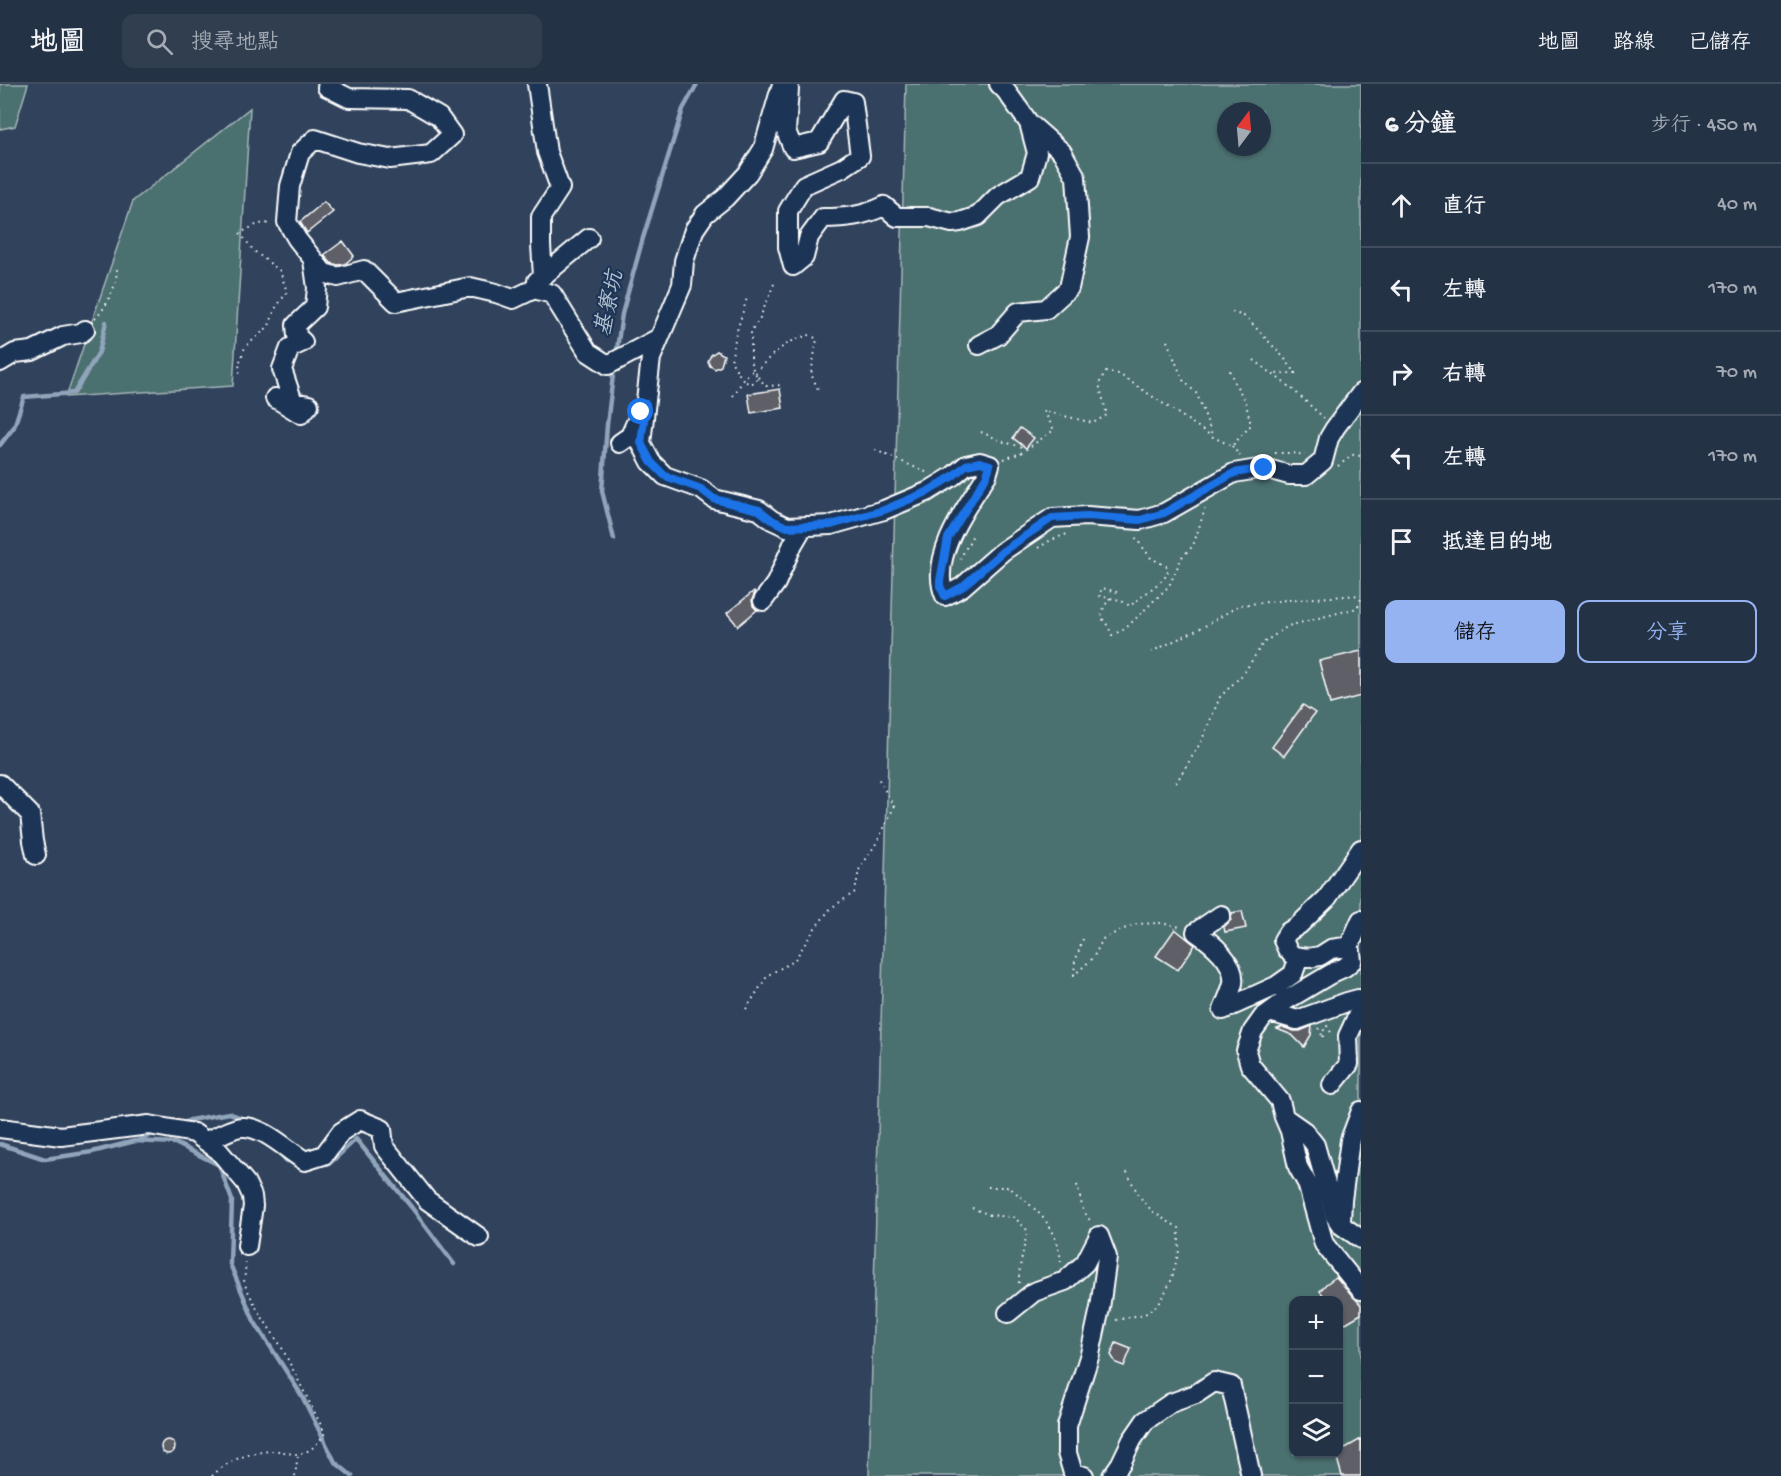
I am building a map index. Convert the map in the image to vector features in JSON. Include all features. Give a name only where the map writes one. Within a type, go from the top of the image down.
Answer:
[{"type":"street","points":[[329,84],[327,87],[349,98],[408,99],[439,117],[452,135],[431,154],[390,159],[358,153],[315,139],[300,153],[290,186],[287,222],[324,273],[338,277],[364,270],[396,302],[470,287],[513,299],[534,289],[552,294],[588,352],[608,365],[659,338]]},
{"type":"street","points":[[537,84],[547,152],[560,188],[541,217],[543,276]]},
{"type":"street","points":[[782,84],[763,149],[748,173],[725,198],[705,214],[694,230],[684,261],[682,285],[651,358],[641,443],[651,462],[665,476],[701,489],[714,499],[759,510],[772,520],[787,527],[803,527],[831,525],[884,510],[927,492],[966,465],[980,462],[990,465],[987,475],[948,538],[940,581],[945,596],[962,587],[1003,551],[1052,518],[1087,516],[1140,520],[1164,513],[1234,473],[1264,468],[1289,475],[1306,475],[1323,461],[1329,438],[1361,393]]},
{"type":"street","points":[[790,84],[786,131],[793,148],[819,142],[844,100],[854,102],[860,156],[842,168],[804,184],[789,211],[788,247],[793,267],[804,257],[809,237],[822,218],[848,218],[872,213],[884,206],[897,217],[930,217],[952,223],[978,216],[998,196],[1030,177],[1037,153],[1029,123]]},
{"type":"street","points":[[979,345],[998,335],[1018,312],[1046,309],[1069,288],[1080,237],[1076,177],[1062,152],[1029,123],[999,84]]},
{"type":"street","points":[[520,296],[589,238]]},
{"type":"street","points":[[275,398],[301,414],[309,405],[293,402],[282,369],[290,348],[303,342],[297,336],[296,325],[315,307],[317,288],[313,260]]},
{"type":"street","points":[[4,360],[15,353],[33,351],[63,336],[81,333],[85,330]]},
{"type":"street","points":[[620,443],[630,436],[646,404]]},
{"type":"street","points":[[763,601],[776,583],[803,527]]},
{"type":"street","points":[[0,784],[30,814],[36,855]]},
{"type":"street","points":[[1361,849],[1327,898],[1299,925],[1288,932],[1283,940],[1293,956],[1308,958],[1320,956],[1331,949],[1345,947],[1351,952],[1353,961],[1263,1017],[1253,1032],[1246,1051],[1250,1065],[1280,1101],[1298,1167],[1306,1183],[1324,1244],[1361,1290]]},
{"type":"street","points":[[1221,915],[1196,932],[1214,944],[1228,963],[1233,982],[1223,1010],[1276,986],[1293,974],[1299,957]]},
{"type":"street","points":[[1348,949],[1361,920]]},
{"type":"street","points":[[1270,1012],[1297,1020],[1347,1002],[1361,1000]]},
{"type":"street","points":[[1332,1085],[1349,1064],[1348,1036],[1361,1008]]},
{"type":"street","points":[[1341,1226],[1350,1140],[1361,1111]]},
{"type":"street","points":[[1284,1117],[1304,1131],[1315,1145],[1335,1216],[1341,1226],[1361,1239]]},
{"type":"street","points":[[206,1141],[241,1127],[265,1132],[305,1161],[324,1155],[341,1132],[360,1120],[382,1129],[384,1146],[427,1200],[479,1237]]},
{"type":"street","points":[[0,1128],[61,1136],[149,1125],[194,1133],[218,1150],[246,1184],[252,1196],[253,1206],[247,1246]]},
{"type":"street","points":[[1008,1313],[1034,1292],[1065,1281],[1085,1263],[1099,1236]]},
{"type":"street","points":[[1084,1476],[1073,1473],[1067,1453],[1067,1426],[1090,1354],[1100,1308],[1107,1257],[1099,1236]]},
{"type":"street","points":[[1112,1476],[1145,1421],[1171,1403],[1196,1394],[1214,1382],[1231,1386],[1251,1476]]},
{"type":"path","points":[[240,373],[239,364],[245,347],[269,326],[275,309],[287,292],[280,271],[254,251],[240,233],[258,224],[287,222]]},
{"type":"path","points":[[85,330],[100,314],[110,297],[117,281],[117,268]]},
{"type":"path","points":[[774,284],[759,320],[751,331],[751,365],[766,386],[782,385]]},
{"type":"path","points":[[744,382],[731,361],[732,348],[747,298]]},
{"type":"path","points":[[1232,312],[1246,317],[1296,373],[1272,374]]},
{"type":"path","points":[[755,373],[772,353],[796,338],[810,335],[817,339],[811,374],[818,389]]},
{"type":"path","points":[[1167,341],[1183,380],[1197,394],[1213,437]]},
{"type":"path","points":[[1254,360],[1291,388],[1335,428]]},
{"type":"path","points":[[990,465],[1022,453],[1054,430],[1044,411],[1093,423],[1107,415],[1099,384],[1106,372],[1119,374],[1213,437],[1232,446],[1251,425],[1245,400],[1229,368]]},
{"type":"path","points":[[733,396],[744,382],[746,374],[752,371],[755,373]]},
{"type":"path","points":[[744,382],[754,383],[758,377]]},
{"type":"path","points":[[981,432],[1026,448]]},
{"type":"path","points":[[875,450],[921,469],[940,484]]},
{"type":"path","points":[[1323,461],[1337,466],[1353,455],[1361,456]]},
{"type":"path","points":[[1110,598],[1101,617],[1112,635],[1125,629],[1169,586],[1182,557],[1193,546],[1210,488]]},
{"type":"path","points":[[1035,549],[1071,534]]},
{"type":"path","points":[[1117,592],[1102,588],[1099,596],[1120,600],[1130,606],[1168,574],[1166,566],[1151,558],[1136,537],[1127,534]]},
{"type":"path","points":[[1151,652],[1203,627],[1240,605],[1286,600],[1361,597],[1357,608],[1288,626],[1263,644],[1244,673],[1220,697],[1201,742],[1176,783]]},
{"type":"path","points":[[746,1009],[768,975],[794,961],[831,908],[855,892],[859,870],[877,842],[894,807],[877,776]]},
{"type":"path","points":[[1083,939],[1075,962],[1074,975],[1093,958],[1103,939],[1137,924],[1160,922],[1196,932]]},
{"type":"path","points":[[1302,1018],[1318,1021],[1319,1031],[1323,1038],[1324,1028],[1327,1026],[1331,1034],[1334,1032]]},
{"type":"path","points":[[1116,1320],[1145,1314],[1159,1304],[1171,1281],[1179,1251],[1179,1228],[1152,1212],[1139,1197],[1127,1172]]},
{"type":"path","points":[[1077,1185],[1083,1210],[1099,1236]]},
{"type":"path","points":[[988,1187],[1008,1187],[1038,1212],[1060,1247],[1058,1283]]},
{"type":"path","points":[[972,1208],[990,1215],[1014,1217],[1027,1230],[1018,1272],[1019,1291]]},
{"type":"path","points":[[212,1476],[224,1464],[249,1454],[277,1451],[298,1454],[316,1446],[325,1434],[281,1346],[258,1311],[244,1283],[247,1246]]},
{"type":"path","points":[[295,1476],[298,1454]]},
{"type":"green space","points":[[0,84],[28,84],[15,126],[0,129]]},
{"type":"green space","points":[[906,84],[1361,84],[1361,1476],[869,1476]]},
{"type":"green space","points":[[250,108],[233,386],[66,397],[133,201]]},
{"type":"building","points":[[324,202],[333,212],[307,233],[300,222]]},
{"type":"building","points":[[343,241],[354,256],[345,264],[331,263],[324,255]]},
{"type":"building","points":[[717,351],[724,355],[721,366],[715,369],[708,361]]},
{"type":"building","points":[[780,389],[783,408],[751,413],[748,394]]},
{"type":"building","points":[[1020,428],[1034,438],[1026,448],[1013,438]]},
{"type":"building","points":[[754,591],[752,600],[757,610],[738,626],[727,613]]},
{"type":"building","points":[[1361,651],[1361,696],[1330,704],[1319,661]]},
{"type":"building","points":[[1303,705],[1315,713],[1284,756],[1272,747]]},
{"type":"building","points":[[1242,911],[1246,928],[1225,932],[1224,927],[1231,920],[1232,913]]},
{"type":"building","points":[[1175,929],[1195,945],[1178,970],[1156,956]]},
{"type":"building","points":[[1312,1026],[1311,1035],[1304,1047],[1292,1035],[1277,1029],[1282,1027],[1300,1031]]},
{"type":"building","points":[[1336,1277],[1361,1305],[1361,1314],[1344,1324],[1343,1296],[1324,1296],[1320,1291]]},
{"type":"building","points":[[1116,1343],[1131,1349],[1124,1366],[1116,1363],[1111,1355]]},
{"type":"building","points":[[1361,1439],[1361,1476],[1342,1476],[1337,1458],[1343,1458],[1343,1449]]},
{"type":"building","points":[[165,1440],[171,1440],[175,1447],[171,1454],[165,1454],[161,1450],[161,1444]]},
{"type":"waterway","name":"基寮坑","points":[[616,356],[622,314],[643,238],[683,109],[697,84]]},
{"type":"waterway","points":[[0,445],[14,427],[24,397],[74,393],[99,352],[106,322]]},
{"type":"waterway","name":"基寮坑","points":[[614,367],[602,491],[614,539]]},
{"type":"waterway","points":[[181,1124],[190,1120],[229,1113],[247,1120]]},
{"type":"waterway","points":[[139,1140],[156,1133]]},
{"type":"waterway","points":[[320,1163],[329,1164],[356,1139],[454,1264]]},
{"type":"waterway","points":[[0,1144],[45,1159],[92,1152],[135,1141],[175,1143],[219,1165],[232,1200],[230,1264],[254,1321],[302,1396],[335,1462],[352,1476]]},
{"type":"waterway","points":[[280,1152],[286,1161],[294,1161]]},
{"type":"route","points":[[641,412],[646,404],[641,443],[651,462],[665,476],[701,489],[714,499],[759,510],[772,520],[787,527],[831,525],[884,510],[908,498],[927,492],[966,465],[980,462],[990,465],[987,475],[948,538],[940,581],[945,596],[962,587],[1003,551],[1052,518],[1087,516],[1140,520],[1164,513],[1234,473],[1264,468]]}]
